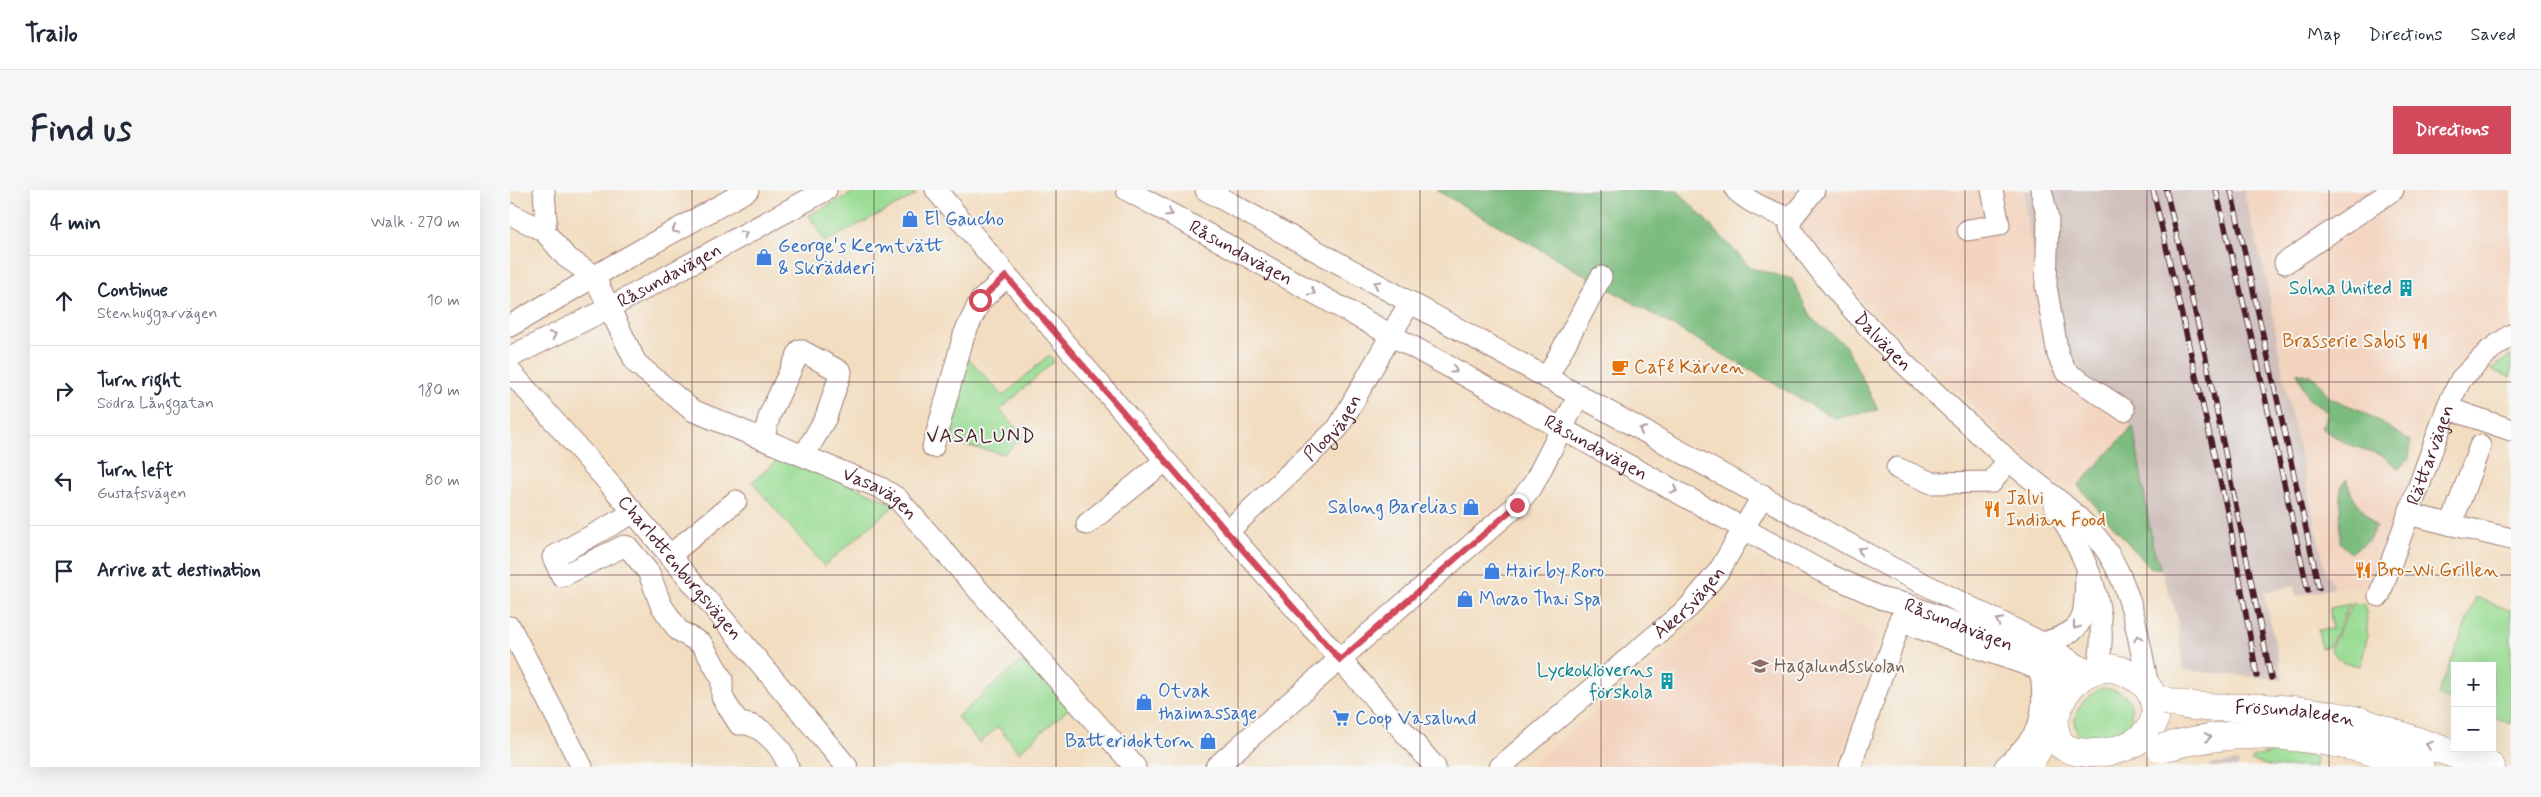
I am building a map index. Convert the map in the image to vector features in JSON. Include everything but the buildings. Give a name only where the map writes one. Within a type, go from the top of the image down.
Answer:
[{"type":"main road","points":[[2027,767],[2055,703],[2076,680],[2093,671],[2116,669],[2138,678],[2155,695],[2150,735],[2143,746],[2130,756],[2095,767],[2080,763],[2068,755],[2059,743],[2055,703]]},
{"type":"main road","name":"Frösundaleden","points":[[2155,695],[2199,708],[2265,708],[2309,711],[2359,721],[2491,767]]},
{"type":"main road","name":"Frösundaleden","points":[[2130,756],[2215,736],[2270,733],[2297,735],[2359,748],[2415,766]]},
{"type":"street","points":[[544,190],[546,220],[544,231]]},
{"type":"street","name":"Råsundavägen","points":[[510,326],[594,276],[748,190]]},
{"type":"street","name":"Råsundavägen","points":[[510,357],[609,308],[826,190]]},
{"type":"street","points":[[936,190],[1006,276],[1227,532],[1435,767]]},
{"type":"street","name":"Råsundavägen","points":[[1127,190],[1821,571],[1883,600],[1903,613],[2024,650],[2054,673],[2055,703]]},
{"type":"street","name":"Råsundavägen","points":[[1206,190],[1917,580],[2093,671]]},
{"type":"street","points":[[1736,190],[1744,198],[1764,209],[1791,219],[1814,190]]},
{"type":"street","points":[[1968,230],[1999,225],[1992,190]]},
{"type":"street","points":[[2041,190],[2048,219],[2046,286],[2058,355],[2066,372],[2124,410]]},
{"type":"street","points":[[2297,259],[2393,190]]},
{"type":"street","points":[[510,214],[544,231],[566,257],[594,276]]},
{"type":"street","name":"Dalvägen","points":[[1791,219],[1790,228],[1830,285],[1930,388],[2008,460],[2090,527],[2122,578],[2155,695]]},
{"type":"street","name":"Vasavägen","points":[[594,276],[636,363],[692,410],[881,488],[897,498],[1135,767]]},
{"type":"street","points":[[933,447],[964,335],[980,300],[1006,276]]},
{"type":"street","points":[[1547,378],[1601,277]]},
{"type":"street","name":"Plogvägen","points":[[1227,532],[1338,428],[1410,302]]},
{"type":"street","name":"Rättarvägen","points":[[2379,596],[2447,408],[2461,379],[2490,350],[2511,335]]},
{"type":"street","points":[[763,439],[770,414],[800,350],[841,372],[826,417],[804,456]]},
{"type":"street","name":"Charlottenburgsvägen","points":[[510,371],[670,556],[847,767]]},
{"type":"street","points":[[1216,767],[1517,505],[1534,482],[1579,395]]},
{"type":"street","points":[[2447,408],[2511,430]]},
{"type":"street","points":[[2451,525],[2480,446]]},
{"type":"street","points":[[1087,524],[1165,460]]},
{"type":"street","points":[[1897,468],[1932,483],[1992,482],[2008,460]]},
{"type":"street","name":"Dalvägen","points":[[2044,489],[2087,562],[2098,596],[2103,628],[2102,650],[2093,671]]},
{"type":"street","name":"Åkersvägen","points":[[1500,767],[1688,608],[1719,571],[1763,495]]},
{"type":"street","points":[[670,556],[736,501]]},
{"type":"street","points":[[633,513],[553,557],[562,576],[624,546],[628,547],[649,573],[661,605],[678,630],[702,644],[722,680],[722,698],[739,724],[744,723],[766,732],[788,767]]},
{"type":"street","points":[[2408,514],[2511,539]]},
{"type":"street","points":[[2042,643],[2067,636],[2078,627],[2084,606],[2087,562]]},
{"type":"street","points":[[1850,767],[1903,613],[1917,580]]},
{"type":"street","points":[[510,627],[582,767]]},
{"type":"street","points":[[2005,767],[2028,745],[2041,719],[2055,703]]},
{"type":"shaded area","points":[[1748,190],[2024,190],[2027,221],[2057,371],[2133,426],[2078,486],[2055,485]]},
{"type":"shaded area","points":[[2024,190],[2243,190],[2266,277],[2285,384],[2325,569],[2334,588],[2296,596],[2294,586],[2264,592],[2283,680],[2183,670],[2177,615],[2153,547],[2133,426],[2057,371],[2027,221]]},
{"type":"shaded area","points":[[2243,190],[2511,190],[2511,328],[2435,381],[2375,586],[2334,588],[2325,569],[2285,384],[2266,277]]},
{"type":"shaded area","name":"Hagalundsskolan","points":[[1762,574],[1878,635],[1861,697],[1836,767],[1528,767]]},
{"type":"shaded area","points":[[2238,761],[2239,767],[2209,767],[2209,765]]},
{"type":"green space","points":[[859,190],[911,190],[916,195],[825,242],[809,215]]},
{"type":"green space","points":[[1436,190],[1677,190],[1751,268],[1792,279],[1811,318],[1846,346],[1878,410],[1834,418]]},
{"type":"green space","points":[[1049,355],[1054,361],[1000,410],[1024,436],[1004,454],[954,443],[950,439],[949,433],[968,358],[1003,396]]},
{"type":"green space","points":[[2511,355],[2511,377],[2491,370]]},
{"type":"green space","points":[[2297,372],[2314,377],[2330,398],[2360,410],[2411,441],[2409,458],[2399,469],[2383,456],[2347,444],[2321,428],[2328,413],[2308,399]]},
{"type":"green space","points":[[2133,426],[2153,547],[2161,569],[2149,567],[2078,486]]},
{"type":"green space","points":[[785,454],[895,505],[824,566],[752,482]]},
{"type":"green space","points":[[2346,479],[2353,497],[2376,526],[2368,541],[2350,553],[2340,542],[2341,488]]},
{"type":"green space","points":[[2476,597],[2511,611],[2511,724],[2496,718],[2496,662],[2451,662],[2451,700],[2438,695]]},
{"type":"green space","points":[[2353,603],[2364,604],[2367,619],[2366,643],[2360,666],[2344,663],[2330,650]]},
{"type":"green space","points":[[2350,604],[2330,646],[2321,648],[2318,630],[2332,629],[2330,608]]},
{"type":"green space","points":[[1030,654],[1073,705],[1019,752],[998,727],[979,743],[957,717]]},
{"type":"green space","points":[[2101,688],[2112,689],[2126,697],[2130,702],[2132,710],[2131,718],[2123,735],[2084,743],[2075,727],[2077,712],[2086,699]]},
{"type":"green space","points":[[2275,752],[2316,757],[2315,767],[2273,767],[2251,761],[2254,757]]},
{"type":"railway","points":[[2153,190],[2229,519],[2257,676]]},
{"type":"railway","points":[[2166,190],[2205,354],[2271,678]]},
{"type":"railway","points":[[2216,190],[2253,343],[2308,591]]},
{"type":"railway","points":[[2231,190],[2319,588]]},
{"type":"place","name":"El Gaucho","points":[[910,219]]},
{"type":"place","name":"George's Kemtvätt & Skrädderi","points":[[764,257]]},
{"type":"place","name":"Solna United","points":[[2406,288]]},
{"type":"place","name":"Brasserie Sabis","points":[[2420,341]]},
{"type":"place","name":"Café Kärven","points":[[1620,367]]},
{"type":"place","name":"Salong Barelias","points":[[1471,507]]},
{"type":"place","name":"Jalvi Indian Food","points":[[1992,509]]},
{"type":"place","name":"Bro-Wi Grillen","points":[[2363,570]]},
{"type":"place","name":"Hair by Roro","points":[[1492,571]]},
{"type":"place","name":"Movao Thai Spa","points":[[1465,599]]},
{"type":"place","name":"Hagalundsskolan","points":[[1760,666]]},
{"type":"place","name":"Lyckoklöverns förskola","points":[[1667,681]]},
{"type":"place","name":"Otvak thaimassage","points":[[1144,702]]},
{"type":"place","name":"Coop Vasalund","points":[[1341,718]]},
{"type":"place","name":"Batteridoktorn","points":[[1208,741]]},
{"type":"district","name":"VASALUND","points":[[981,436]]},
{"type":"route","points":[[980,300],[1006,276],[1340,660],[1517,505]]}]
